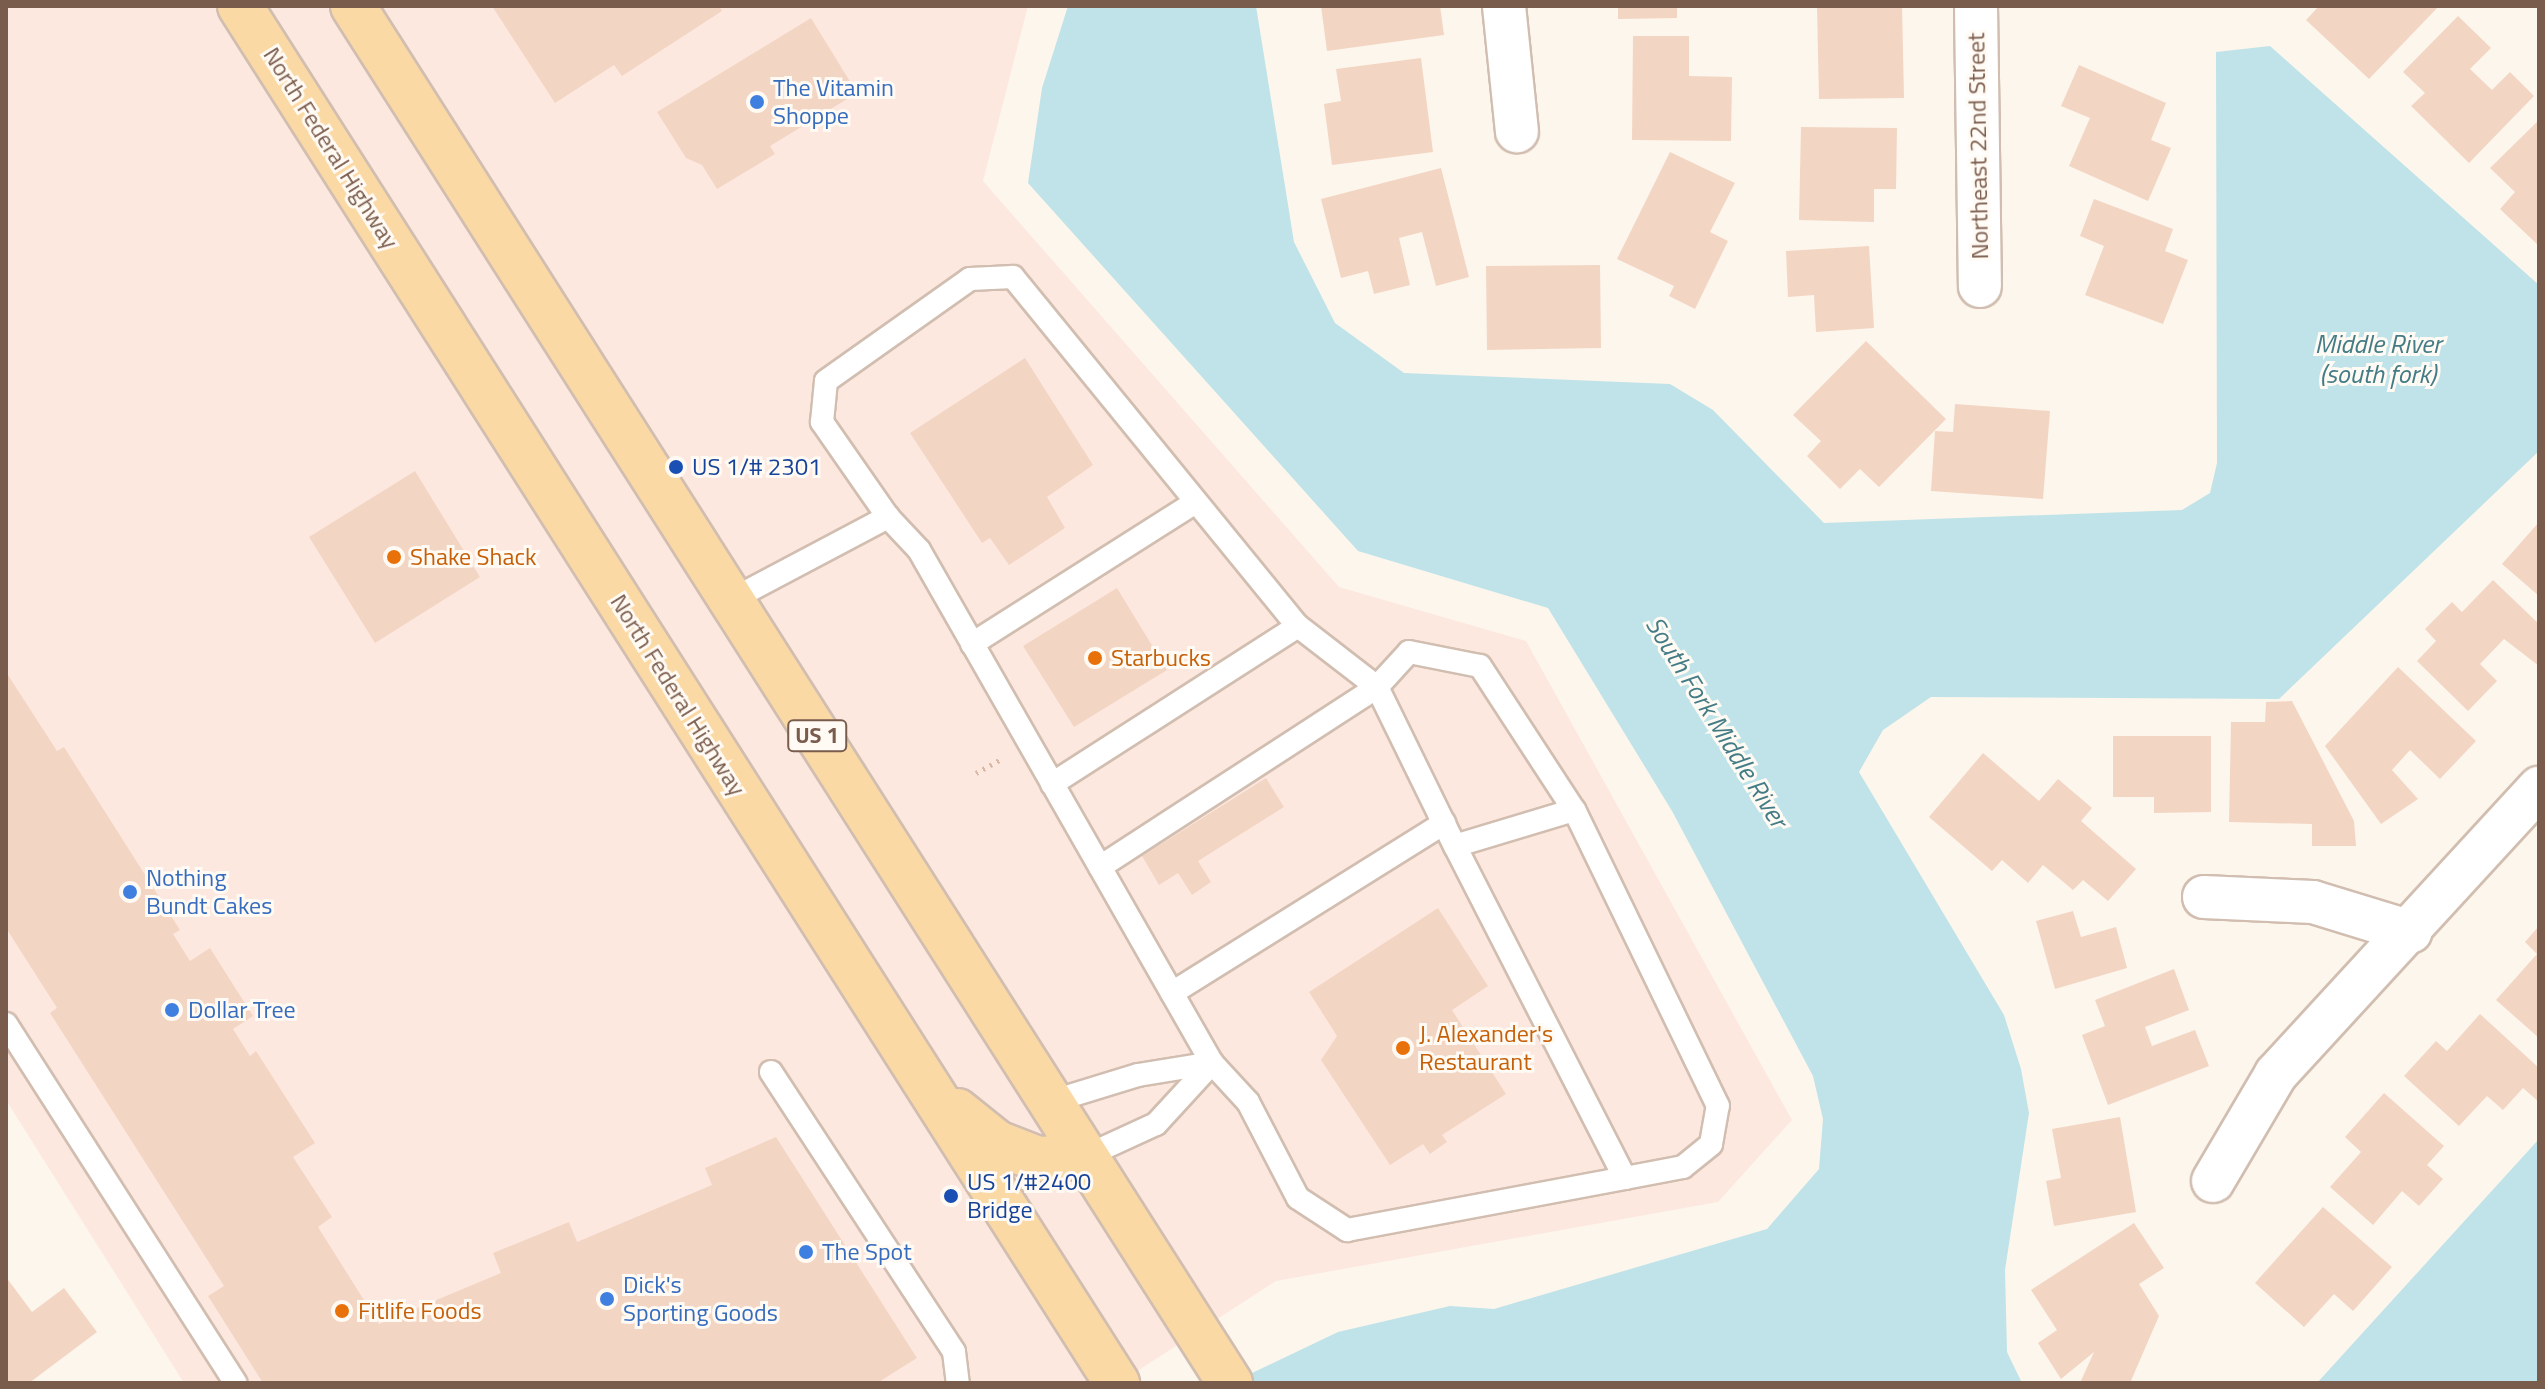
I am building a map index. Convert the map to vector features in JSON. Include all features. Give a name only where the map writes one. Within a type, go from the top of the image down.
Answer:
[{"type":"main road","name":"North Federal Highway","points":[[240,6],[1117,1383]]},
{"type":"main road","name":"US 1","points":[[353,6],[1227,1379]]},
{"type":"main road","points":[[930,1089],[997,1143],[1038,1159],[1084,1157]]},
{"type":"street","points":[[1504,6],[1517,131]]},
{"type":"street","name":"Northeast 22nd Street","points":[[1976,6],[1980,286]]},
{"type":"street","points":[[2213,1181],[2276,1074],[2411,932],[2539,788]]},
{"type":"street","points":[[2204,897],[2313,902],[2411,932]]},
{"type":"lane","points":[[1100,867],[1377,687],[1409,652],[1480,666],[1574,810],[1718,1106],[1711,1144],[1683,1167],[1625,1178],[1347,1230],[1298,1198],[1248,1102],[1212,1063],[972,644],[919,550],[888,517],[822,422],[826,381],[970,279],[1013,277],[1298,626],[1377,687],[1625,1178]]},
{"type":"lane","points":[[972,644],[1196,502]]},
{"type":"lane","points":[[731,600],[888,517]]},
{"type":"lane","points":[[1052,784],[1298,626]]},
{"type":"lane","points":[[1455,846],[1574,810]]},
{"type":"lane","points":[[1172,993],[1444,823]]},
{"type":"lane","points":[[6,1024],[236,1383]]},
{"type":"lane","points":[[1050,1102],[1138,1075],[1212,1063]]},
{"type":"lane","points":[[1084,1157],[1156,1124],[1212,1063]]},
{"type":"lane","points":[[771,1072],[954,1352],[958,1383]]},
{"type":"path","points":[[976,773],[1010,754]]},
{"type":"shaded area","points":[[6,6],[1028,6],[983,181],[1339,587],[1526,641],[1792,1120],[1718,1202],[1276,1281],[1119,1383],[184,1383],[6,1100]]},
{"type":"water","name":"Middle River (south fork)","points":[[1068,6],[1256,6],[1294,242],[1335,323],[1404,373],[1670,384],[1713,410],[1824,523],[2182,510],[2210,493],[2217,463],[2216,52],[2270,46],[2539,285],[2539,451],[2279,699],[1931,697],[1883,730],[1859,772],[2004,1015],[2021,1069],[2029,1113],[2005,1270],[2007,1352],[2022,1383],[1231,1383],[1338,1332],[1450,1306],[1494,1309],[1767,1229],[1819,1169],[1823,1119],[1813,1076],[1672,811],[1548,608],[1358,551],[1028,183],[1042,88]]},
{"type":"water","points":[[2539,1139],[2539,1383],[2317,1383]]},
{"type":"building","points":[[492,6],[719,6],[722,11],[622,76],[614,65],[555,103]]},
{"type":"building","points":[[1321,6],[1440,6],[1444,35],[1327,51]]},
{"type":"building","points":[[1618,6],[1677,6],[1677,18],[1618,19]]},
{"type":"building","points":[[1817,6],[1902,6],[1904,98],[1819,99]]},
{"type":"building","points":[[2319,6],[2439,6],[2369,79],[2306,20]]},
{"type":"building","points":[[2458,16],[2491,48],[2470,69],[2492,90],[2510,72],[2534,96],[2469,163],[2411,106],[2425,93],[2403,72]]},
{"type":"building","name":"The Vitamin Shoppe","points":[[811,18],[857,93],[770,146],[775,154],[717,189],[702,165],[686,158],[657,112]]},
{"type":"building","points":[[1633,36],[1689,36],[1689,76],[1732,77],[1731,141],[1632,140]]},
{"type":"building","points":[[1421,58],[1433,152],[1332,165],[1324,104],[1341,101],[1336,69]]},
{"type":"building","points":[[2079,65],[2166,103],[2151,140],[2171,148],[2148,201],[2069,166],[2090,118],[2061,106]]},
{"type":"building","points":[[2539,120],[2539,246],[2500,209],[2515,192],[2490,168]]},
{"type":"building","points":[[1801,127],[1897,128],[1896,189],[1874,189],[1874,222],[1799,220]]},
{"type":"building","points":[[1670,152],[1735,183],[1710,232],[1728,241],[1695,309],[1669,296],[1674,286],[1617,259]]},
{"type":"building","points":[[1441,168],[1469,277],[1436,286],[1422,232],[1399,238],[1410,285],[1374,294],[1368,271],[1341,278],[1321,199]]},
{"type":"building","points":[[2094,199],[2173,229],[2165,251],[2188,260],[2163,324],[2085,295],[2104,246],[2080,236]]},
{"type":"building","points":[[1869,246],[1874,328],[1816,332],[1814,295],[1788,297],[1786,251]]},
{"type":"building","points":[[1600,265],[1601,348],[1487,350],[1486,266]]},
{"type":"building","points":[[1866,341],[1946,419],[1879,487],[1860,469],[1840,489],[1807,456],[1821,441],[1793,415]]},
{"type":"building","points":[[1025,358],[1093,465],[1047,497],[1065,528],[1009,565],[990,538],[982,543],[910,433]]},
{"type":"building","points":[[1955,404],[2050,411],[2043,499],[1931,491],[1935,431],[1953,432]]},
{"type":"building","name":"Shake Shack","points":[[415,471],[480,577],[375,643],[309,537]]},
{"type":"building","points":[[2539,522],[2539,596],[2502,564]]},
{"type":"building","points":[[2493,580],[2539,624],[2539,666],[2504,639],[2480,664],[2497,681],[2468,711],[2417,661],[2436,641],[2425,629],[2452,602],[2462,612]]},
{"type":"building","name":"Starbucks","points":[[1117,588],[1167,670],[1074,727],[1023,646]]},
{"type":"building","points":[[2398,667],[2476,741],[2440,779],[2410,750],[2392,770],[2418,799],[2381,824],[2325,746]]},
{"type":"building","points":[[6,672],[57,751],[64,747],[180,930],[173,934],[190,961],[210,948],[253,1016],[233,1029],[250,1056],[256,1051],[315,1143],[293,1157],[332,1217],[318,1227],[379,1324],[501,1273],[493,1253],[569,1222],[577,1242],[712,1185],[705,1168],[776,1137],[917,1358],[877,1383],[263,1383],[208,1296],[224,1286],[50,1013],[57,1008],[6,928]]},
{"type":"building","points":[[2292,701],[2354,821],[2356,846],[2312,846],[2312,824],[2229,822],[2231,722],[2265,722],[2266,702]]},
{"type":"building","points":[[2113,736],[2211,736],[2211,812],[2154,813],[2154,797],[2113,797]]},
{"type":"building","points":[[1983,753],[2039,801],[2058,779],[2092,808],[2081,821],[2136,869],[2108,901],[2083,880],[2073,890],[2043,865],[2028,883],[2002,860],[1992,871],[1929,817]]},
{"type":"building","points":[[1266,778],[1284,807],[1198,861],[1211,882],[1192,895],[1178,873],[1159,885],[1142,856]]},
{"type":"building","name":"J. Alexander's Restaurant","points":[[1438,908],[1488,986],[1452,1010],[1506,1094],[1442,1135],[1447,1142],[1430,1154],[1423,1144],[1390,1165],[1321,1060],[1337,1036],[1309,992]]},
{"type":"building","points":[[2073,911],[2081,937],[2116,927],[2127,968],[2055,989],[2036,921]]},
{"type":"building","points":[[2539,926],[2539,1038],[2496,1000],[2537,954],[2525,942]]},
{"type":"building","points":[[2174,969],[2189,1010],[2145,1027],[2152,1046],[2195,1030],[2209,1066],[2108,1105],[2082,1035],[2105,1026],[2095,1000]]},
{"type":"building","points":[[2480,1014],[2539,1068],[2539,1102],[2523,1088],[2503,1110],[2487,1096],[2459,1126],[2404,1076],[2436,1041],[2447,1051]]},
{"type":"building","points":[[2384,1093],[2444,1146],[2427,1165],[2443,1179],[2419,1206],[2402,1191],[2373,1225],[2330,1187],[2361,1152],[2345,1137]]},
{"type":"building","points":[[2120,1117],[2136,1212],[2054,1226],[2046,1181],[2061,1178],[2052,1129]]},
{"type":"building","points":[[2323,1207],[2392,1267],[2353,1311],[2334,1294],[2304,1327],[2255,1283]]},
{"type":"building","points":[[2134,1223],[2164,1268],[2139,1284],[2159,1316],[2130,1383],[2080,1383],[2094,1352],[2061,1379],[2038,1343],[2057,1330],[2031,1290]]},
{"type":"building","points":[[6,1277],[32,1312],[64,1288],[97,1332],[29,1383],[6,1383]]},
{"type":"place","name":"The Vitamin Shoppe","points":[[757,102]]},
{"type":"place","name":"US 1/# 2301","points":[[676,467]]},
{"type":"place","name":"Shake Shack","points":[[394,557]]},
{"type":"place","name":"Starbucks","points":[[1095,658]]},
{"type":"place","name":"Nothing Bundt Cakes","points":[[130,892]]},
{"type":"place","name":"Dollar Tree","points":[[172,1010]]},
{"type":"place","name":"J. Alexander's Restaurant","points":[[1403,1048]]},
{"type":"place","name":"US 1/#2400 Bridge","points":[[951,1196]]},
{"type":"place","name":"The Spot","points":[[806,1252]]},
{"type":"place","name":"Dick's Sporting Goods","points":[[607,1299]]},
{"type":"place","name":"Fitlife Foods","points":[[342,1311]]},
{"type":"water label","name":"South Fork Middle River","points":[[1717,722]]}]
